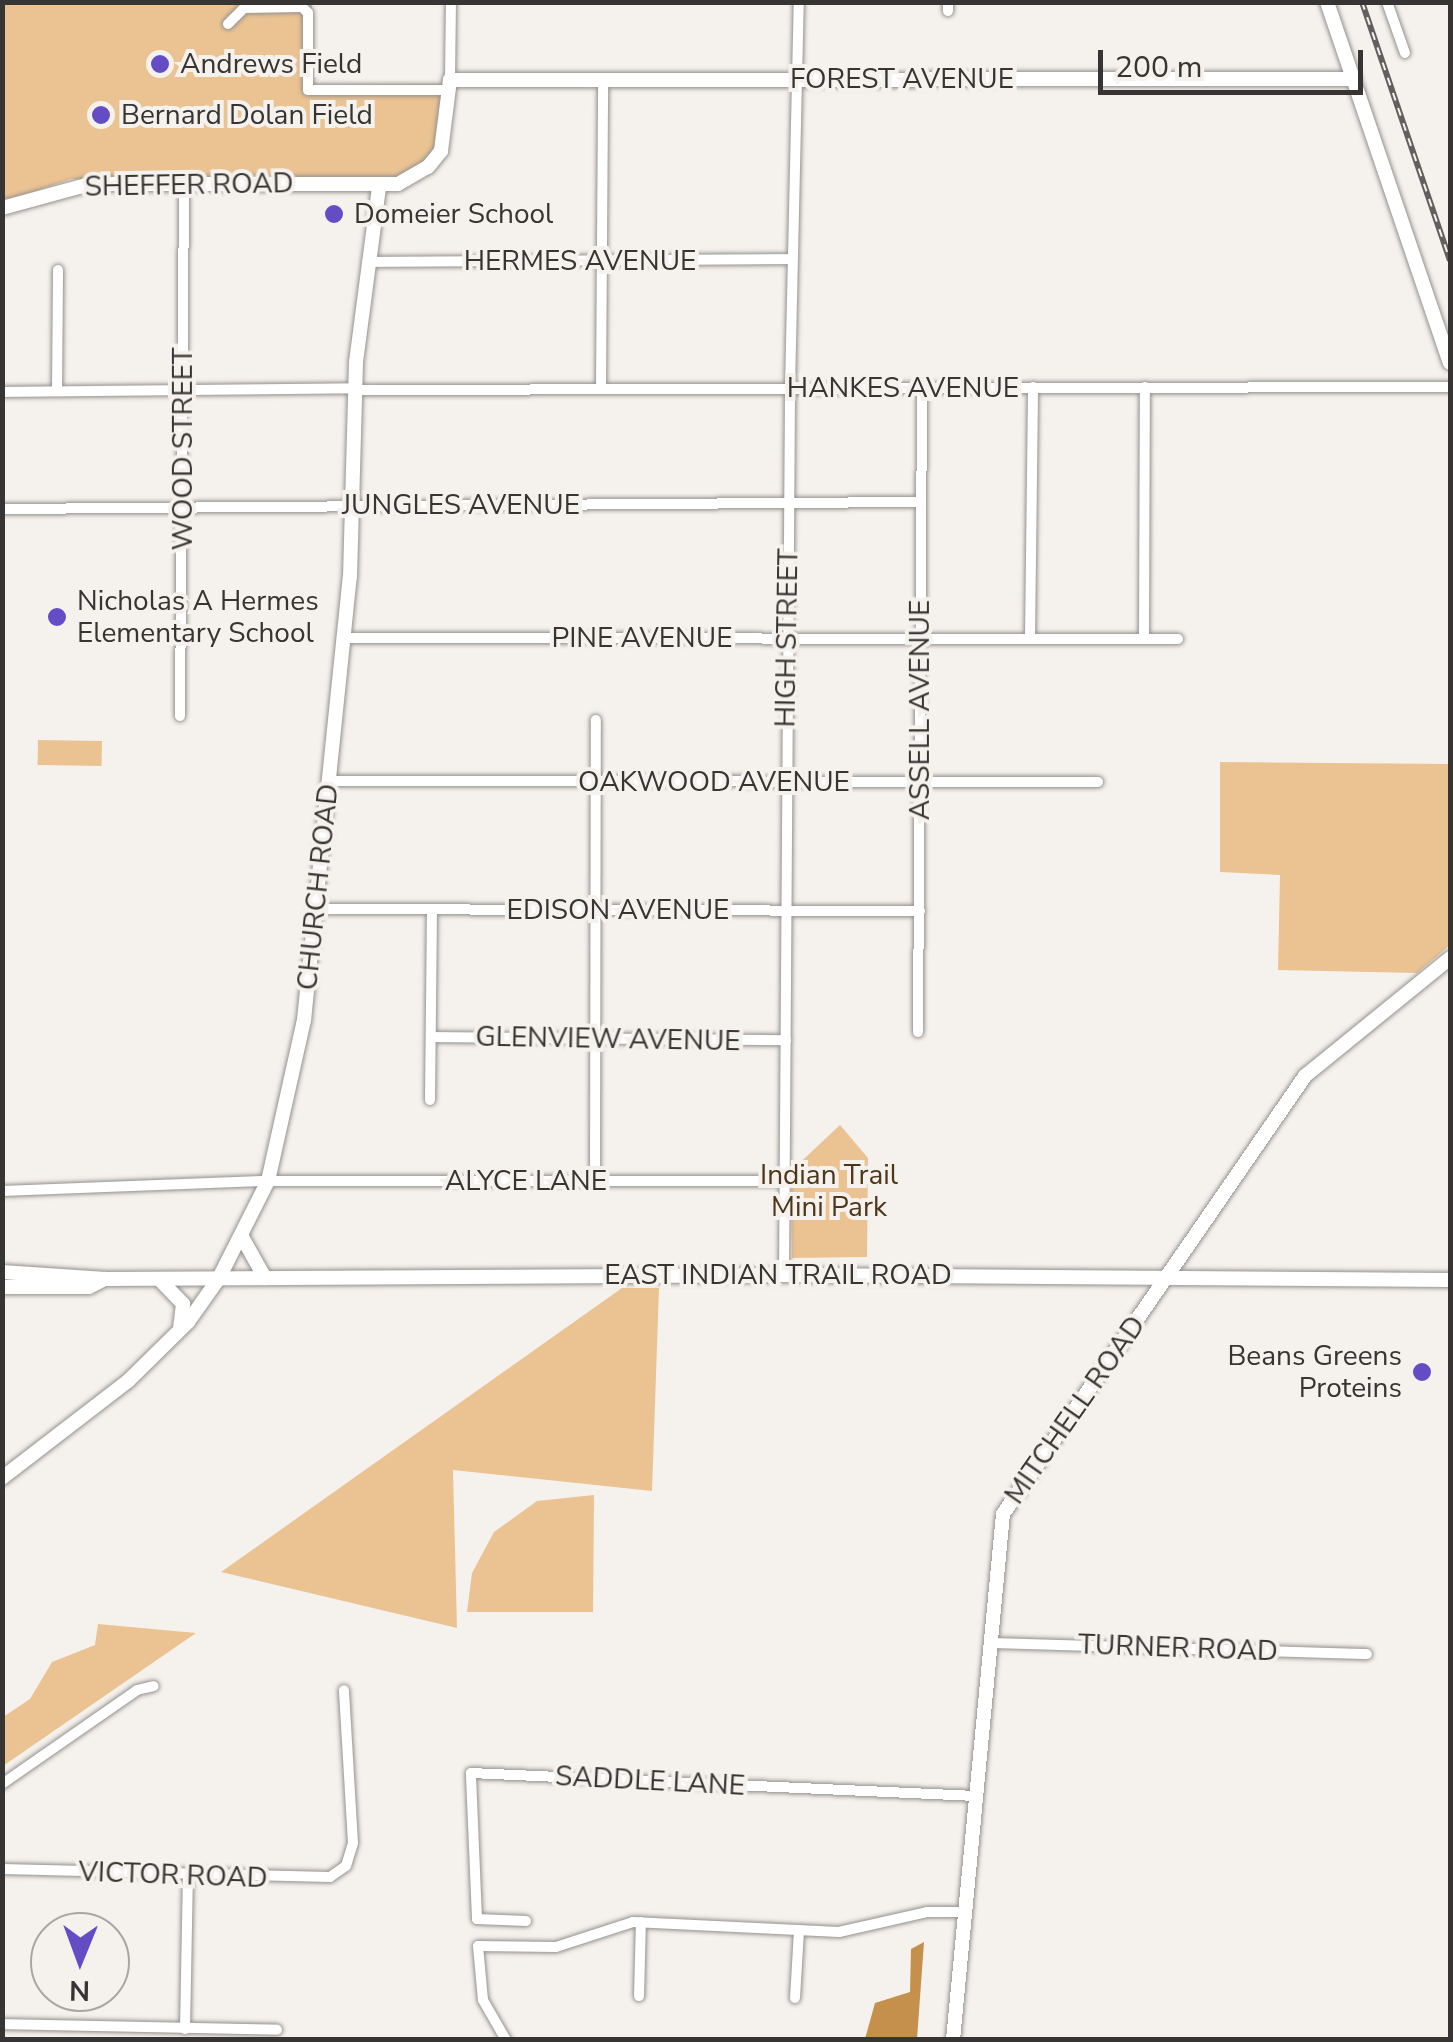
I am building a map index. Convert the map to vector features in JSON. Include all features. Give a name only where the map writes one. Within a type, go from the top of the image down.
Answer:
[{"type":"street","points":[[378,187],[412,178],[435,160],[448,131],[451,2]]},
{"type":"street","name":"HIGH STREET","points":[[784,1275],[790,388],[800,2]]},
{"type":"street","points":[[1327,2],[1450,363]]},
{"type":"street","points":[[1387,2],[1405,53]]},
{"type":"street","name":"FOREST AVENUE","points":[[228,24],[244,8],[302,7],[308,13],[308,90],[603,80],[1354,78]]},
{"type":"street","points":[[601,389],[603,80]]},
{"type":"street","name":"SHEFFER ROAD","points":[[2,208],[74,186],[184,183],[378,187]]},
{"type":"street","name":"WOOD STREET","points":[[180,716],[184,183]]},
{"type":"street","name":"CHURCH ROAD","points":[[2,1478],[128,1380],[180,1331],[220,1278],[268,1180],[300,1057],[345,638],[355,389],[378,187]]},
{"type":"street","name":"HERMES AVENUE","points":[[367,262],[793,260]]},
{"type":"street","points":[[57,391],[58,270]]},
{"type":"street","name":"HANKES AVENUE","points":[[2,392],[1450,386]]},
{"type":"street","points":[[1030,639],[1033,387]]},
{"type":"street","points":[[1144,639],[1146,387]]},
{"type":"street","name":"ASSELL AVENUE","points":[[918,1032],[922,388]]},
{"type":"street","name":"JUNGLES AVENUE","points":[[2,509],[183,504],[920,502]]},
{"type":"street","name":"PINE AVENUE","points":[[345,638],[1178,639]]},
{"type":"street","points":[[595,1182],[596,720]]},
{"type":"street","name":"OAKWOOD AVENUE","points":[[330,781],[1098,782]]},
{"type":"street","points":[[430,1100],[432,908]]},
{"type":"street","name":"EDISON AVENUE","points":[[316,909],[920,912]]},
{"type":"street","name":"MITCHELL ROAD","points":[[953,2040],[1003,1514],[1305,1076],[1450,958]]},
{"type":"street","name":"GLENVIEW AVENUE","points":[[431,1037],[786,1040]]},
{"type":"street","name":"ALYCE LANE","points":[[2,1191],[268,1180],[784,1182]]},
{"type":"street","points":[[242,1237],[265,1278]]},
{"type":"street","name":"EAST INDIAN TRAIL ROAD","points":[[2,1272],[106,1279],[784,1275],[1450,1280]]},
{"type":"street","points":[[159,1278],[183,1304],[180,1331]]},
{"type":"street","name":"EAST INDIAN TRAIL ROAD","points":[[2,1287],[89,1287],[106,1279]]},
{"type":"street","name":"TURNER ROAD","points":[[989,1643],[1368,1654]]},
{"type":"street","points":[[2,1784],[136,1690],[154,1686]]},
{"type":"street","name":"VICTOR ROAD","points":[[2,1869],[317,1880],[342,1870],[353,1842],[344,1690]]},
{"type":"street","name":"SADDLE LANE","points":[[526,1921],[477,1919],[471,1773],[976,1796]]},
{"type":"street","points":[[185,2028],[188,1875]]},
{"type":"street","points":[[506,2040],[483,2000],[478,1946],[556,1947],[641,1922],[857,1931],[927,1912],[965,1912]]},
{"type":"street","points":[[639,1996],[641,1922]]},
{"type":"street","points":[[796,1998],[799,1930]]},
{"type":"street","points":[[2,2024],[277,2030]]},
{"type":"green space","points":[[312,3],[312,85],[445,84],[440,142],[423,165],[401,177],[71,179],[3,202],[3,5]]},
{"type":"green space","points":[[38,740],[102,741],[102,766],[38,765]]},
{"type":"green space","points":[[1220,762],[1450,764],[1450,945],[1417,973],[1278,970],[1280,875],[1220,872]]},
{"type":"green space","name":"Indian Trail Mini Park","points":[[840,1125],[868,1158],[867,1257],[792,1258],[791,1171]]},
{"type":"green space","points":[[622,1288],[659,1288],[652,1491],[453,1470],[457,1628],[221,1572]]},
{"type":"green space","points":[[594,1495],[593,1612],[467,1612],[472,1573],[494,1532],[537,1501]]},
{"type":"green space","points":[[98,1624],[196,1633],[3,1766],[3,1717],[30,1699],[52,1662],[95,1645]]},
{"type":"shaded area","points":[[924,1942],[917,2039],[865,2039],[875,2003],[910,1992],[911,1949]]},
{"type":"railway","points":[[1362,2],[1450,260]]},
{"type":"place","name":"Andrews Field","points":[[160,64]]},
{"type":"place","name":"Bernard Dolan Field","points":[[101,115]]},
{"type":"place","name":"Domeier School","points":[[334,214]]},
{"type":"place","name":"Nicholas A Hermes Elementary School","points":[[57,617]]},
{"type":"place","name":"Beans Greens Proteins","points":[[1422,1372]]}]
